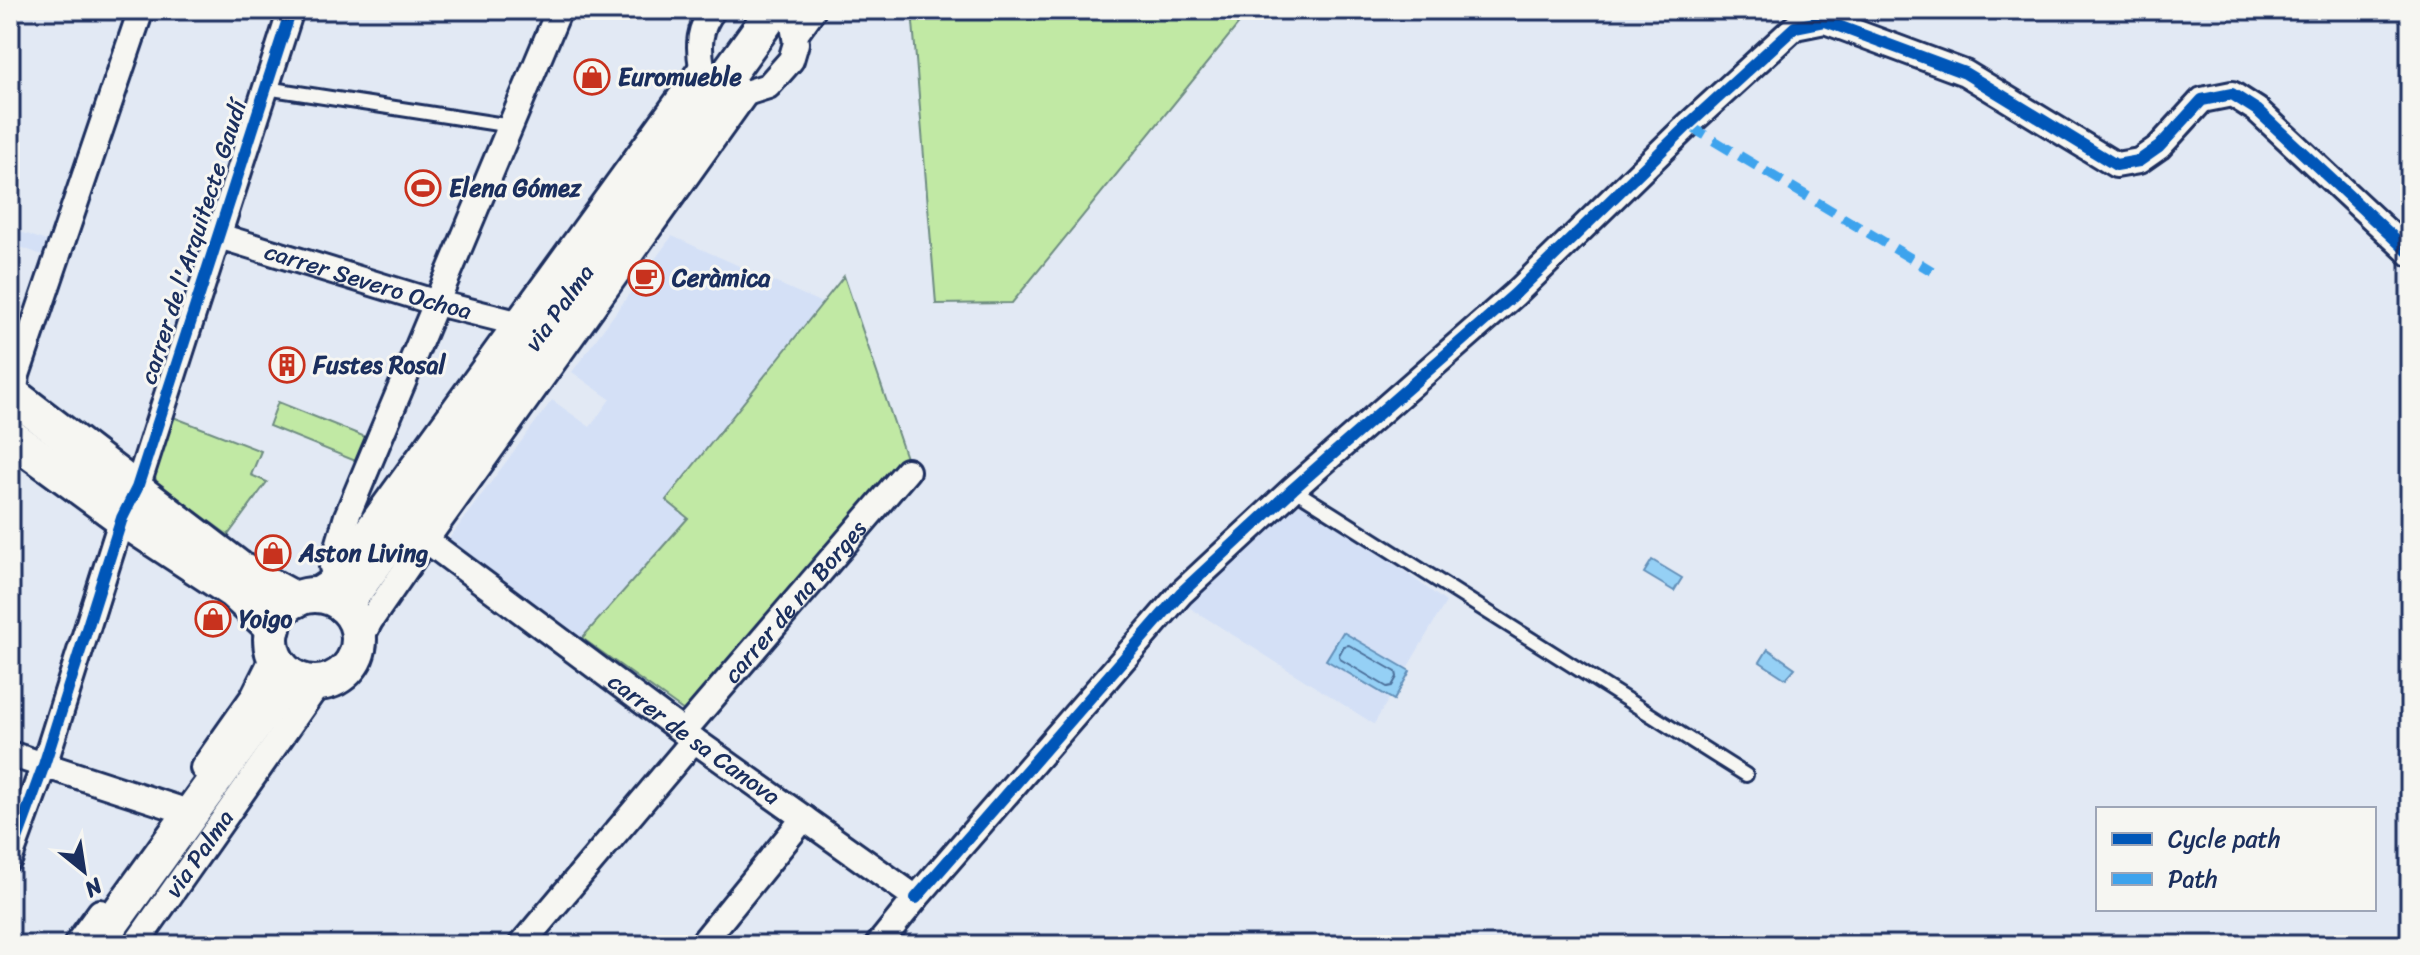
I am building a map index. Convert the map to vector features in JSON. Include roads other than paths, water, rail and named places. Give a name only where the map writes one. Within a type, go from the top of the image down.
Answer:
[{"type":"main road","name":"via Palma","points":[[319,596],[723,81],[784,22]]},
{"type":"main road","points":[[10,436],[129,503],[241,570],[319,596],[354,618],[359,642],[353,662],[334,679],[289,661],[233,591],[129,503],[12,394]]},
{"type":"main road","points":[[289,661],[277,617],[319,596]]},
{"type":"main road","points":[[90,943],[289,661]]},
{"type":"street","points":[[12,394],[141,10]]},
{"type":"street","name":"carrer de l'Arquitecte Gaudí","points":[[10,858],[44,765],[291,10]]},
{"type":"street","points":[[319,596],[347,516],[559,10]]},
{"type":"street","points":[[781,10],[793,25],[784,22]]},
{"type":"street","name":"via Palma","points":[[784,22],[813,10]]},
{"type":"street","points":[[710,11],[700,34],[723,81]]},
{"type":"street","points":[[878,945],[1181,593],[1293,489],[1515,294],[1677,135],[1795,27],[1825,21],[1965,73],[2116,165],[2139,161],[2159,147],[2202,100],[2232,94],[2257,110],[2410,253]]},
{"type":"street","name":"via Palma","points":[[319,596],[517,323],[723,81]]},
{"type":"street","name":"via Palma","points":[[359,642],[723,81]]},
{"type":"street","name":"carrer Severo Ochoa","points":[[219,236],[437,303],[517,323]]},
{"type":"street","name":"carrer de na Borges","points":[[521,945],[688,736],[907,471]]},
{"type":"street","name":"carrer de sa Canova","points":[[426,540],[688,736],[916,898]]},
{"type":"street","name":"via Palma","points":[[90,943],[176,808],[253,697],[289,661]]},
{"type":"street","name":"via Palma","points":[[135,945],[289,661]]},
{"type":"street","points":[[10,754],[176,808]]},
{"type":"street","points":[[701,945],[804,818]]},
{"type":"lane","points":[[266,88],[511,126]]},
{"type":"lane","points":[[1293,489],[1746,775]]},
{"type":"water","points":[[1652,560],[1682,578],[1674,591],[1644,573]]},
{"type":"water","points":[[1343,632],[1410,671],[1394,700],[1326,660]]},
{"type":"water","points":[[1768,649],[1795,668],[1786,679],[1760,662]]},
{"type":"place","name":"Euromueble","points":[[592,77]]},
{"type":"place","name":"Elena Gómez","points":[[423,188]]},
{"type":"place","name":"Ceràmica","points":[[646,278]]},
{"type":"place","name":"Fustes Rosal","points":[[287,365]]},
{"type":"place","name":"Aston Living","points":[[273,553]]},
{"type":"place","name":"Yoigo","points":[[213,619]]}]
